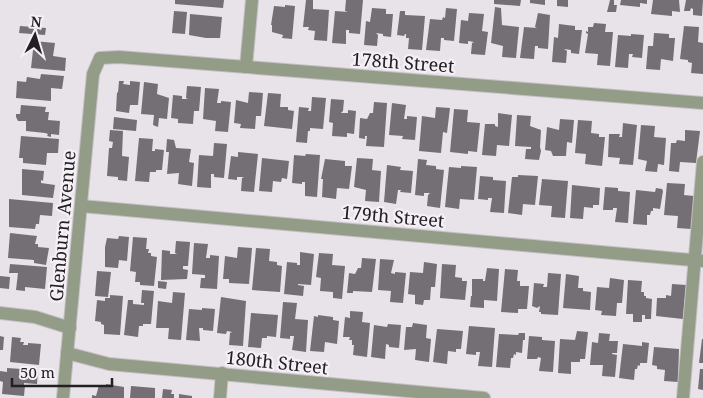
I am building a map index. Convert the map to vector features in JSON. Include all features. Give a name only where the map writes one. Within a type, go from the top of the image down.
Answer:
[{"type":"street","points":[[246,67],[252,0]]},
{"type":"street","name":"178th Street","points":[[100,58],[119,57],[703,103]]},
{"type":"street","name":"Glenburn Avenue","points":[[63,398],[93,74],[100,58]]},
{"type":"street","points":[[683,398],[699,260],[703,162]]},
{"type":"street","name":"179th Street","points":[[81,206],[699,260]]},
{"type":"street","points":[[0,314],[35,317],[70,328]]},
{"type":"street","name":"180th Street","points":[[67,353],[109,364],[222,374],[376,394],[484,398]]},
{"type":"street","points":[[220,398],[222,374]]},
{"type":"building","points":[[175,0],[224,0],[223,8],[175,4]]},
{"type":"building","points":[[306,0],[313,0],[313,9],[329,10],[327,41],[314,40],[315,31],[308,30],[309,27],[303,27]]},
{"type":"building","points":[[346,0],[363,0],[360,34],[349,33],[349,30],[346,30],[346,44],[332,43],[335,11],[348,12],[345,11]]},
{"type":"building","points":[[494,0],[521,0],[520,6],[494,4]]},
{"type":"building","points":[[530,0],[545,0],[545,5],[530,3]]},
{"type":"building","points":[[557,0],[568,0],[568,7],[557,6]]},
{"type":"building","points":[[610,0],[614,0],[614,5],[617,5],[616,12],[607,12]]},
{"type":"building","points":[[621,0],[647,0],[647,4],[640,3],[640,7],[620,5]]},
{"type":"building","points":[[653,0],[679,0],[680,12],[672,11],[672,16],[651,14]]},
{"type":"building","points":[[686,0],[703,0],[702,16],[693,15],[693,9],[691,8],[690,11],[684,11]]},
{"type":"building","points":[[285,5],[295,6],[292,39],[282,38],[283,35],[272,32],[271,25],[274,6],[285,7]]},
{"type":"building","points":[[495,7],[501,8],[502,25],[519,27],[516,58],[502,57],[503,46],[491,43]]},
{"type":"building","points":[[372,8],[386,9],[386,14],[393,14],[391,37],[376,33],[378,35],[377,46],[364,45],[366,21],[370,22]]},
{"type":"building","points":[[446,8],[457,9],[454,41],[441,38],[440,51],[426,50],[430,19],[442,20],[443,17],[445,18]]},
{"type":"building","points":[[174,11],[187,12],[185,34],[172,33]]},
{"type":"building","points":[[400,11],[405,11],[405,15],[425,16],[422,50],[408,49],[409,38],[406,38],[406,34],[404,36],[397,35]]},
{"type":"building","points":[[469,13],[484,14],[482,31],[488,32],[485,55],[471,54],[472,43],[474,42],[468,41],[468,44],[459,43],[461,20],[468,21]]},
{"type":"building","points":[[538,13],[550,15],[548,49],[535,46],[534,59],[520,58],[524,27],[537,28],[535,27]]},
{"type":"building","points":[[190,14],[222,17],[220,38],[189,35]]},
{"type":"building","points":[[594,23],[606,24],[605,32],[613,32],[610,66],[597,65],[598,54],[585,53],[588,34],[586,31],[588,32],[588,27],[593,27]]},
{"type":"building","points":[[559,24],[575,26],[575,30],[582,30],[579,54],[571,53],[571,50],[564,49],[567,51],[566,63],[552,62],[554,37],[558,38]]},
{"type":"building","points":[[20,26],[46,28],[45,35],[19,33]]},
{"type":"building","points":[[684,26],[699,27],[698,42],[703,43],[703,74],[691,73],[692,63],[688,62],[688,60],[680,59]]},
{"type":"building","points":[[654,33],[669,34],[669,38],[675,38],[673,61],[661,59],[660,70],[646,69],[648,46],[653,46]]},
{"type":"building","points":[[631,34],[644,35],[642,58],[632,57],[633,54],[629,54],[628,68],[615,67],[618,35],[631,36]]},
{"type":"building","points":[[34,41],[55,43],[53,56],[66,58],[65,71],[31,68]]},
{"type":"building","points":[[41,74],[64,76],[62,89],[51,88],[51,101],[16,98],[17,81],[26,82],[27,77],[40,79]]},
{"type":"building","points":[[119,81],[124,81],[123,84],[130,85],[130,81],[140,82],[138,105],[130,105],[129,113],[116,111]]},
{"type":"building","points":[[144,82],[158,84],[157,94],[169,98],[167,119],[159,118],[158,127],[153,125],[154,115],[141,114]]},
{"type":"building","points":[[187,86],[201,87],[199,111],[194,111],[193,124],[178,123],[178,119],[171,118],[173,95],[182,96],[182,99],[188,99],[186,98]]},
{"type":"building","points":[[205,88],[219,89],[217,103],[221,103],[221,101],[231,102],[228,132],[215,131],[216,121],[203,119]]},
{"type":"building","points":[[249,92],[263,93],[261,116],[256,116],[255,129],[240,128],[241,124],[234,123],[236,100],[248,103]]},
{"type":"building","points":[[268,93],[281,94],[280,107],[288,107],[288,110],[294,111],[292,129],[264,126]]},
{"type":"building","points":[[312,97],[326,98],[323,129],[310,128],[307,143],[296,142],[299,107],[309,108],[308,111],[311,111]]},
{"type":"building","points":[[331,99],[344,100],[341,113],[348,113],[348,110],[356,111],[354,134],[347,133],[347,137],[332,136],[333,123],[329,122]]},
{"type":"building","points":[[374,102],[387,103],[384,147],[366,146],[367,136],[365,136],[365,139],[359,138],[360,118],[367,119],[370,113],[373,113]]},
{"type":"building","points":[[392,103],[406,105],[404,119],[407,119],[407,116],[417,117],[415,140],[402,139],[403,136],[389,135]]},
{"type":"building","points":[[21,105],[46,107],[45,112],[49,112],[48,120],[60,121],[59,135],[51,134],[51,137],[45,133],[26,131],[26,121],[18,121],[16,117],[16,114],[20,114]]},
{"type":"building","points":[[436,107],[450,108],[447,133],[443,132],[441,153],[419,151],[422,116],[435,118]]},
{"type":"building","points":[[454,109],[468,110],[467,122],[480,123],[477,152],[468,151],[468,154],[450,152]]},
{"type":"building","points":[[498,113],[512,115],[509,146],[497,145],[496,156],[482,155],[485,124],[495,124],[498,127]]},
{"type":"building","points":[[517,115],[531,116],[530,126],[541,130],[539,160],[525,159],[526,149],[531,149],[531,147],[515,146]]},
{"type":"building","points":[[114,117],[137,120],[136,131],[113,129]]},
{"type":"building","points":[[560,119],[574,120],[572,143],[567,142],[566,156],[553,156],[551,151],[545,150],[547,127],[559,130]]},
{"type":"building","points":[[578,120],[592,121],[591,133],[599,134],[599,137],[605,137],[602,166],[585,164],[586,154],[575,153]]},
{"type":"building","points":[[623,123],[637,125],[633,165],[619,164],[620,158],[608,157],[609,134],[620,134],[619,137],[622,137]]},
{"type":"building","points":[[641,125],[655,126],[654,137],[666,138],[664,165],[658,164],[657,172],[645,171],[647,161],[638,159]]},
{"type":"building","points":[[110,130],[123,131],[122,156],[129,157],[127,181],[118,180],[118,177],[107,176],[109,148],[112,148],[113,142],[109,141]]},
{"type":"building","points":[[685,130],[700,131],[696,163],[680,162],[679,172],[669,171],[671,143],[676,143],[677,140],[685,141]]},
{"type":"building","points":[[21,136],[59,139],[58,153],[47,153],[46,165],[23,163],[23,158],[19,158]]},
{"type":"building","points":[[139,138],[153,139],[152,151],[155,151],[155,149],[164,150],[162,170],[150,172],[149,182],[135,181]]},
{"type":"building","points":[[167,139],[174,140],[176,148],[191,149],[189,162],[194,163],[192,186],[178,184],[179,173],[167,174],[169,152],[166,152]]},
{"type":"building","points":[[214,143],[227,144],[224,178],[214,177],[214,174],[211,174],[211,188],[197,187],[199,155],[213,156]]},
{"type":"building","points":[[238,152],[258,154],[254,192],[241,191],[242,178],[244,177],[237,177],[237,180],[228,179],[231,156],[238,157]]},
{"type":"building","points":[[306,154],[320,155],[317,197],[305,196],[305,182],[302,182],[302,184],[292,183],[294,155],[305,156]]},
{"type":"building","points":[[262,158],[289,161],[287,179],[282,178],[281,182],[273,181],[272,192],[259,191]]},
{"type":"building","points":[[357,158],[373,159],[372,170],[381,171],[379,202],[365,201],[366,190],[354,187]]},
{"type":"building","points":[[325,159],[345,161],[345,166],[352,166],[349,189],[337,188],[336,199],[322,197],[323,179],[321,179]]},
{"type":"building","points":[[418,159],[427,160],[426,165],[436,166],[436,169],[444,170],[440,208],[427,206],[430,193],[424,193],[424,196],[415,195]]},
{"type":"building","points":[[387,165],[401,167],[400,170],[413,171],[411,193],[398,190],[396,204],[384,202]]},
{"type":"building","points":[[461,166],[477,167],[474,200],[460,199],[459,209],[445,207],[449,167],[461,168]]},
{"type":"building","points":[[22,169],[44,171],[41,183],[55,185],[53,198],[22,195]]},
{"type":"building","points":[[518,175],[538,176],[535,205],[523,204],[522,215],[508,213],[512,177],[518,177]]},
{"type":"building","points":[[480,176],[506,181],[504,213],[490,212],[492,198],[488,198],[488,200],[478,199]]},
{"type":"building","points":[[542,179],[568,181],[565,218],[551,217],[552,206],[539,205]]},
{"type":"building","points":[[667,183],[685,184],[684,195],[694,196],[691,229],[677,228],[678,216],[664,215]]},
{"type":"building","points":[[572,185],[600,188],[599,205],[593,205],[593,208],[584,207],[583,219],[570,218]]},
{"type":"building","points":[[605,187],[618,188],[618,191],[630,192],[628,223],[615,222],[617,208],[603,210]]},
{"type":"building","points":[[656,188],[663,191],[660,209],[653,208],[650,215],[647,215],[647,225],[633,224],[636,190],[655,192]]},
{"type":"building","points":[[9,199],[53,203],[52,216],[40,215],[39,224],[36,224],[35,229],[9,227]]},
{"type":"building","points":[[10,233],[37,236],[35,244],[38,244],[38,247],[49,248],[46,265],[34,263],[34,260],[8,258]]},
{"type":"building","points":[[119,236],[129,237],[127,261],[119,260],[118,268],[105,267],[107,238],[118,239]]},
{"type":"building","points":[[133,237],[147,238],[146,249],[149,249],[148,253],[151,253],[151,256],[157,257],[154,286],[140,285],[140,282],[135,282],[136,272],[130,271]]},
{"type":"building","points":[[176,241],[190,242],[188,266],[183,266],[183,269],[188,270],[187,279],[161,280],[162,250],[170,251],[170,254],[177,254],[175,253]]},
{"type":"building","points":[[194,243],[208,244],[206,258],[210,258],[210,255],[219,256],[217,289],[200,288],[201,278],[205,278],[205,275],[192,274]]},
{"type":"building","points":[[238,247],[252,248],[249,284],[229,283],[229,279],[223,279],[225,256],[237,258]]},
{"type":"building","points":[[256,248],[270,249],[269,261],[277,262],[277,265],[282,266],[280,292],[252,290]]},
{"type":"building","points":[[300,252],[314,254],[311,285],[298,284],[304,286],[303,296],[284,294],[287,262],[300,265]]},
{"type":"building","points":[[319,253],[333,254],[332,265],[345,266],[342,299],[333,298],[333,292],[320,291],[321,278],[316,277]]},
{"type":"building","points":[[362,258],[376,259],[372,292],[353,291],[353,293],[347,293],[349,273],[355,274],[358,268],[361,268]]},
{"type":"building","points":[[380,259],[394,260],[391,273],[406,273],[403,303],[390,302],[391,291],[378,290]]},
{"type":"building","points":[[424,262],[437,264],[435,287],[431,287],[430,300],[424,300],[423,305],[415,304],[415,295],[408,294],[410,272],[423,273]]},
{"type":"building","points":[[10,264],[47,267],[45,289],[25,287],[25,291],[16,290],[18,273],[9,273]]},
{"type":"building","points":[[442,264],[456,265],[455,277],[462,278],[462,281],[467,281],[465,300],[440,298]]},
{"type":"building","points":[[487,268],[499,269],[497,301],[484,300],[484,308],[470,307],[472,279],[483,279],[485,281]]},
{"type":"building","points":[[505,269],[518,270],[517,281],[520,281],[520,286],[529,286],[527,309],[518,309],[518,313],[501,312]]},
{"type":"building","points":[[97,271],[111,272],[108,297],[95,296]]},
{"type":"building","points":[[548,273],[561,274],[558,315],[541,314],[539,312],[540,306],[537,308],[532,306],[534,283],[544,284],[543,287],[547,287]]},
{"type":"building","points":[[566,274],[579,276],[578,288],[591,292],[590,310],[563,308]]},
{"type":"building","points":[[0,276],[10,277],[9,289],[0,288]]},
{"type":"building","points":[[610,278],[624,280],[622,303],[617,303],[616,316],[601,315],[602,311],[595,310],[597,287],[609,288]]},
{"type":"building","points":[[628,280],[642,281],[641,292],[644,292],[646,298],[652,299],[651,319],[645,319],[645,315],[642,315],[642,322],[633,322],[633,314],[626,314]]},
{"type":"building","points":[[158,281],[167,282],[166,289],[158,288]]},
{"type":"building","points":[[672,284],[686,285],[683,319],[656,316],[657,298],[666,298],[666,295],[671,296]]},
{"type":"building","points":[[142,290],[154,291],[151,324],[139,326],[138,337],[124,335],[128,300],[133,300],[133,304],[144,305],[144,303],[141,303]]},
{"type":"building","points":[[173,292],[185,293],[181,340],[168,339],[169,328],[156,328],[158,301],[172,303]]},
{"type":"building","points":[[110,295],[123,296],[120,335],[104,334],[104,325],[101,322],[95,321],[97,300],[105,301],[105,298],[110,298]]},
{"type":"building","points":[[221,297],[246,301],[243,346],[229,345],[230,333],[232,332],[227,331],[226,334],[217,333]]},
{"type":"building","points":[[283,302],[297,303],[295,319],[308,320],[306,352],[292,350],[294,336],[290,336],[290,339],[280,338]]},
{"type":"building","points":[[202,308],[215,309],[213,331],[199,328],[200,341],[186,340],[189,309],[202,310]]},
{"type":"building","points":[[350,311],[363,312],[362,322],[370,323],[367,357],[353,355],[354,345],[352,345],[352,340],[349,340],[350,337],[343,337],[345,317],[350,318]]},
{"type":"building","points":[[251,313],[278,315],[276,337],[267,336],[267,338],[262,338],[261,348],[248,347]]},
{"type":"building","points":[[318,315],[333,317],[333,320],[339,321],[337,344],[325,342],[324,352],[310,351],[314,316],[318,317]]},
{"type":"building","points":[[413,323],[427,325],[426,338],[431,339],[429,362],[415,360],[416,349],[404,350],[406,327],[412,327]]},
{"type":"building","points":[[388,324],[401,325],[399,348],[389,347],[386,344],[385,359],[371,357],[374,325],[387,327]]},
{"type":"building","points":[[469,326],[495,328],[492,367],[478,366],[480,352],[476,352],[476,355],[466,354]]},
{"type":"building","points":[[437,329],[463,331],[461,349],[456,349],[456,352],[448,351],[447,364],[433,362]]},
{"type":"building","points":[[577,331],[588,332],[585,359],[580,359],[580,362],[571,362],[571,374],[558,373],[560,339],[575,340]]},
{"type":"building","points":[[519,333],[525,333],[522,353],[516,352],[516,355],[514,354],[513,358],[511,358],[510,368],[496,367],[499,334],[518,335]]},
{"type":"building","points":[[599,333],[610,334],[609,341],[618,341],[617,353],[612,353],[617,355],[615,377],[602,376],[603,365],[590,365],[592,342],[598,343]]},
{"type":"building","points":[[0,336],[4,337],[3,350],[0,350]]},
{"type":"building","points":[[529,336],[555,341],[553,372],[539,371],[541,358],[527,359]]},
{"type":"building","points":[[12,337],[21,338],[20,342],[24,342],[23,345],[28,345],[28,343],[41,344],[39,365],[10,362]]},
{"type":"building","points":[[702,339],[703,363],[699,363]]},
{"type":"building","points":[[642,342],[649,343],[647,363],[640,363],[640,366],[638,365],[637,369],[635,369],[634,380],[619,378],[623,344],[642,346]]},
{"type":"building","points":[[654,347],[679,349],[678,382],[664,381],[665,370],[657,369],[657,366],[652,365]]},
{"type":"building","points":[[7,368],[38,370],[37,384],[24,383],[24,396],[2,394],[3,382],[0,381],[0,371],[7,372]]},
{"type":"building","points":[[700,369],[703,369],[703,390],[698,389]]},
{"type":"building","points":[[106,384],[124,387],[124,398],[92,398],[92,395],[96,396],[99,385]]},
{"type":"building","points":[[131,386],[155,388],[155,398],[130,398]]},
{"type":"building","points":[[163,389],[172,390],[171,394],[174,394],[174,398],[162,398]]},
{"type":"building","points":[[179,394],[192,396],[192,398],[179,398]]}]
